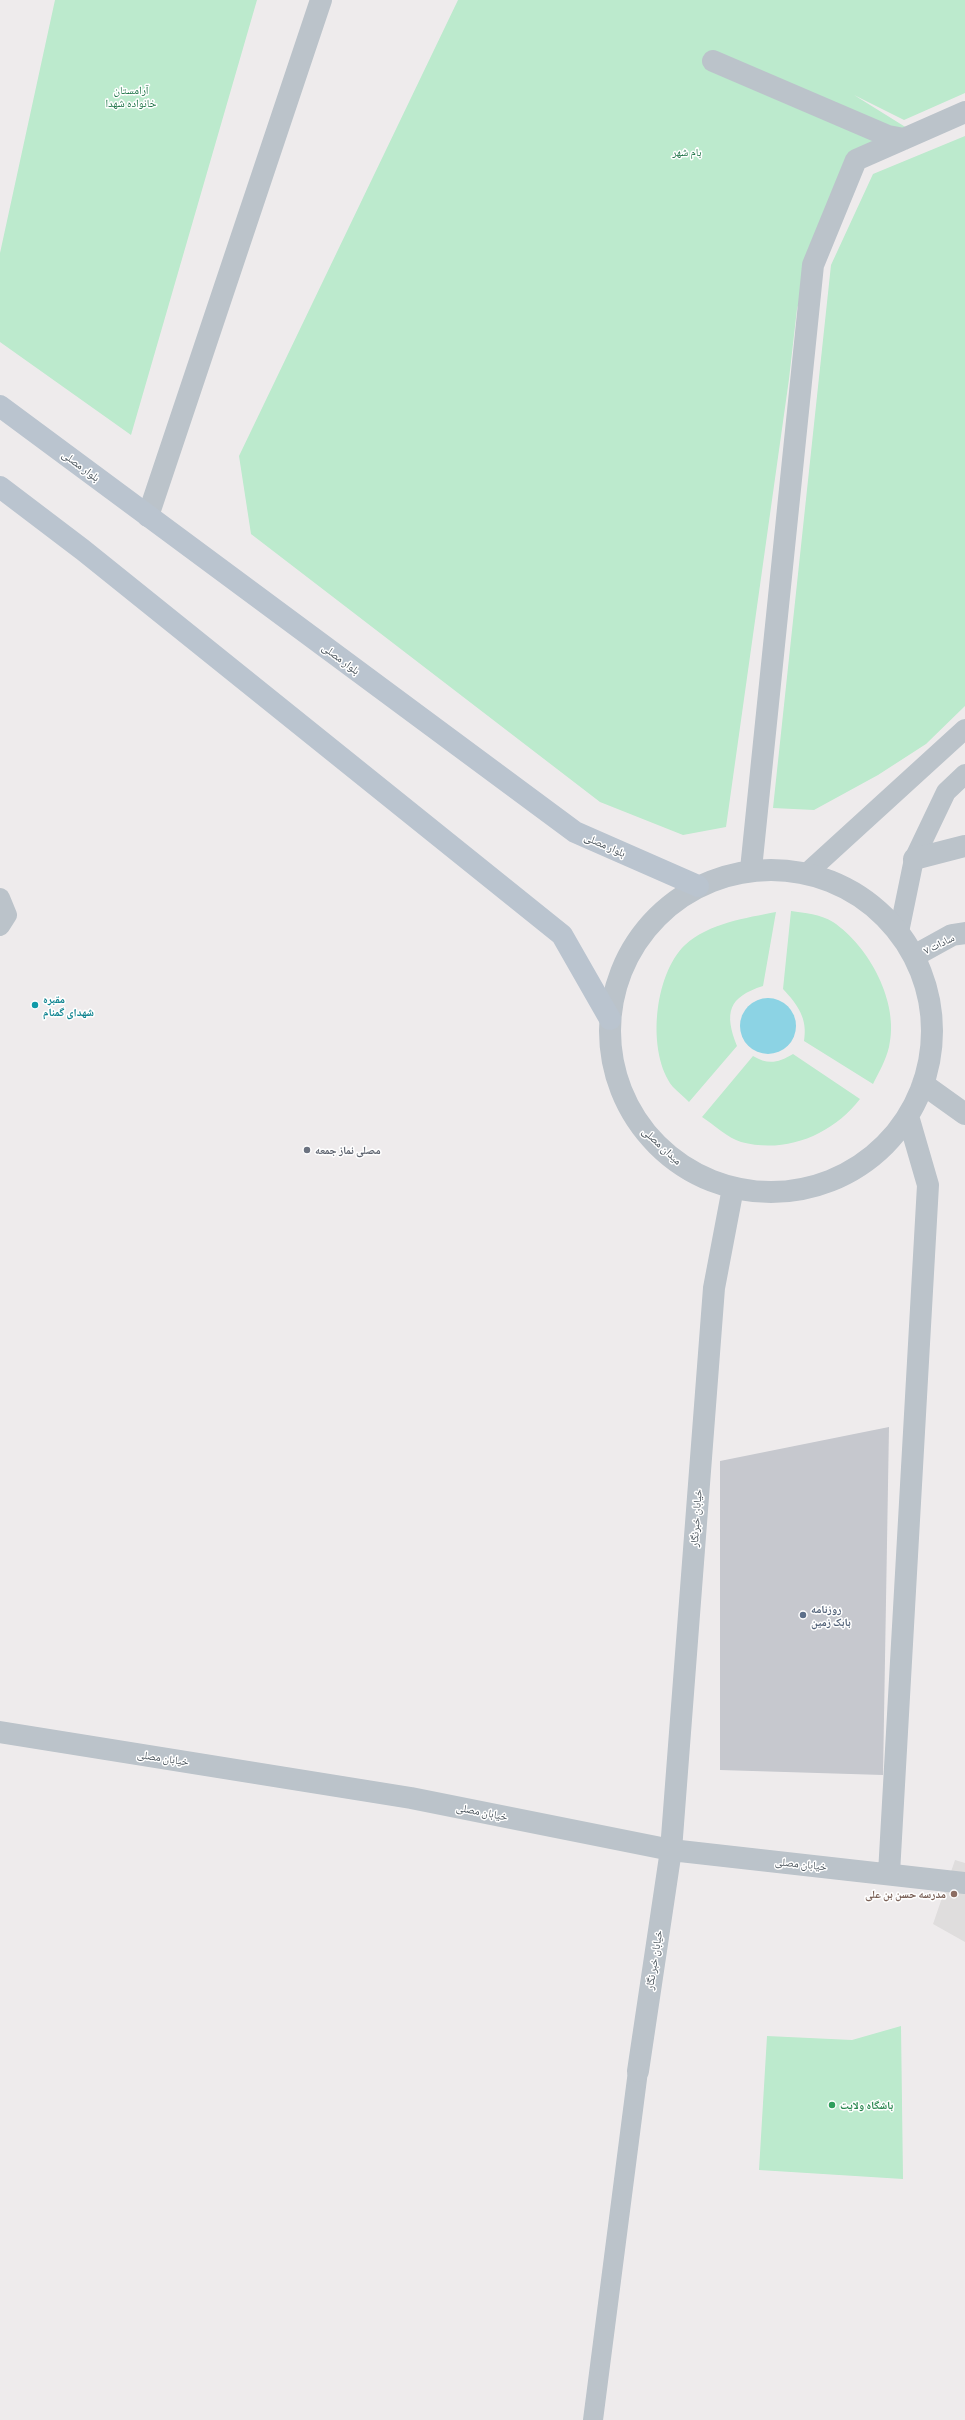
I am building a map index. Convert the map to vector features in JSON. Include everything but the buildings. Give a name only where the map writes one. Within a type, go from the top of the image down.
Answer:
[{"type":"street","points":[[148,516],[321,0]]},
{"type":"street","points":[[713,61],[888,136],[904,139]]},
{"type":"street","points":[[751,869],[814,265],[856,160],[965,112]]},
{"type":"street","name":"بلوار مصلی","points":[[0,406],[575,832],[698,886]]},
{"type":"street","points":[[0,487],[83,550],[562,935],[610,1019]]},
{"type":"street","points":[[914,859],[965,846]]},
{"type":"street","name":"میدان مصلی","points":[[751,869],[806,873],[842,885],[873,905],[899,932],[914,956],[926,986],[932,1019],[931,1052],[924,1084],[908,1116],[882,1148],[850,1172],[813,1187],[774,1192],[733,1188],[681,1165],[641,1126],[616,1075],[610,1019],[623,965],[654,918],[698,886],[751,869]]},
{"type":"street","name":"سادات ۷","points":[[914,956],[952,936],[965,933]]},
{"type":"street","points":[[924,1084],[965,1114]]},
{"type":"street","points":[[889,1874],[928,1185],[908,1116]]},
{"type":"street","name":"خیابان خبرنگار","points":[[671,1850],[714,1288],[733,1188]]},
{"type":"street","name":"خیابان مصلی","points":[[0,1732],[411,1798],[671,1850],[965,1883]]},
{"type":"street","name":"خیابان خبر نگار","points":[[638,2071],[671,1850]]},
{"type":"lane","points":[[806,873],[965,729]]},
{"type":"lane","points":[[899,932],[914,859],[946,792],[965,774]]},
{"type":"lane","points":[[0,898],[7,915],[0,926]]},
{"type":"lane","points":[[593,2420],[638,2071]]},
{"type":"shaded area","name":"مدرسه حسن بن علی","points":[[955,1860],[965,1863],[965,1942],[933,1924]]},
{"type":"green space","name":"آرامستان خانواده شهدا","points":[[55,0],[257,0],[131,435],[0,342],[0,253]]},
{"type":"green space","name":"بام شهر","points":[[458,0],[965,0],[965,93],[904,120],[854,95],[907,128],[830,195],[797,309],[789,379],[726,827],[683,835],[600,802],[251,534],[239,456]]},
{"type":"green space","points":[[965,136],[965,706],[926,744],[878,775],[814,810],[773,808],[831,265],[873,174]]},
{"type":"green space","points":[[791,911],[807,913],[833,922],[846,932],[858,945],[879,977],[886,994],[890,1012],[891,1030],[888,1052],[873,1084],[804,1041],[805,1026],[801,1013],[783,989]]},
{"type":"green space","points":[[776,912],[763,986],[742,995],[732,1008],[730,1015],[731,1024],[737,1046],[689,1102],[673,1087],[664,1072],[659,1055],[657,1014],[660,994],[666,975],[674,958],[685,945],[705,931],[728,922]]},
{"type":"green space","points":[[793,1054],[860,1099],[849,1112],[836,1123],[822,1132],[791,1143],[758,1145],[736,1140],[702,1117],[753,1056],[763,1061],[773,1062]]},
{"type":"green space","name":"باشگاه ولایت","points":[[901,2026],[903,2179],[759,2170],[767,2036],[852,2040]]},
{"type":"water","points":[[768,998],[779,1000],[788,1006],[794,1015],[796,1026],[794,1037],[788,1046],[779,1052],[768,1054],[757,1052],[748,1046],[742,1037],[740,1026],[742,1015],[748,1006],[757,1000]]},
{"type":"place","name":"مقبره شهدای گمنام","points":[[35,1005]]},
{"type":"place","name":"مصلی نماز جمعه","points":[[307,1150]]},
{"type":"place","name":"روزنامه بابک زمین","points":[[803,1615]]},
{"type":"place","name":"مدرسه حسن بن علی","points":[[954,1894]]},
{"type":"place","name":"باشگاه ولایت","points":[[832,2105]]}]
